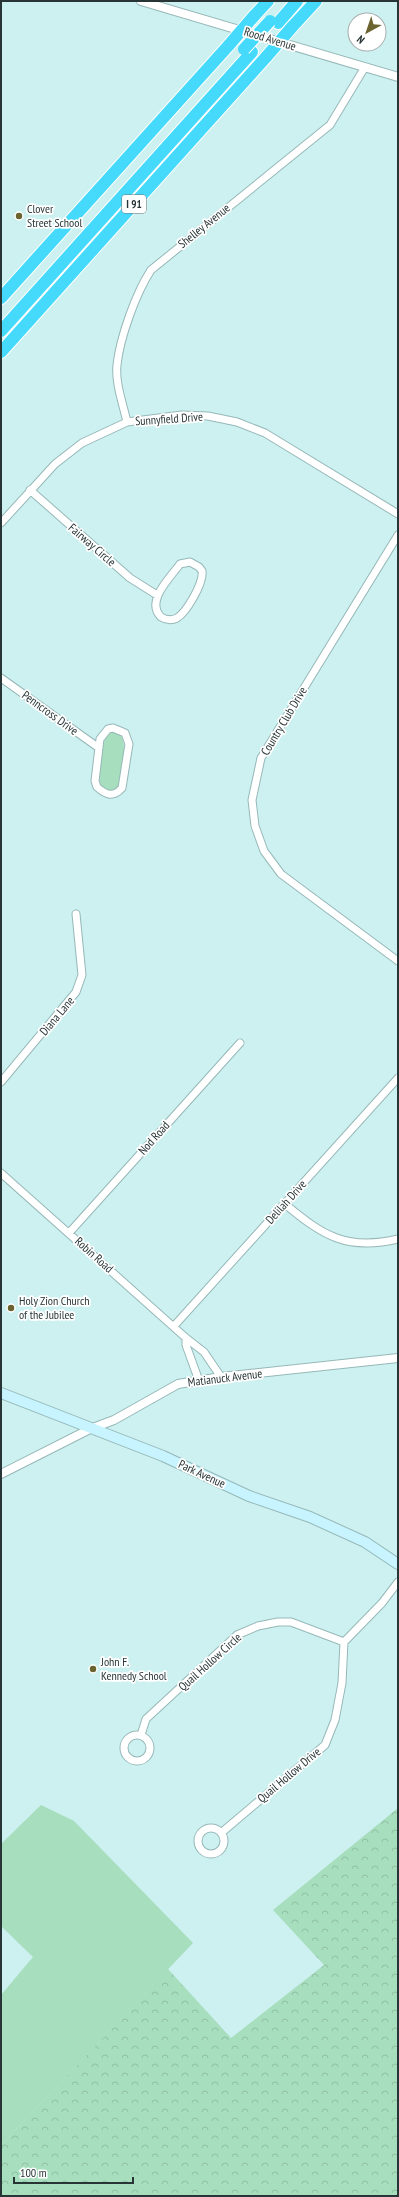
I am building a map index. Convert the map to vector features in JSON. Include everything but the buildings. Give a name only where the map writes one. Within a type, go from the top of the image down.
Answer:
[{"type":"highway","points":[[1,298],[268,1]]},
{"type":"highway","points":[[274,22],[287,1]]},
{"type":"highway","points":[[1,320],[248,50],[274,22],[297,1]]},
{"type":"highway","name":"I 91","points":[[1,352],[316,1]]},
{"type":"highway","points":[[1,331],[248,50]]},
{"type":"main road","name":"Park Avenue","points":[[1,1393],[90,1429],[163,1456],[249,1496],[310,1517],[365,1542],[398,1564]]},
{"type":"street","name":"Rood Avenue","points":[[141,1],[398,77]]},
{"type":"street","name":"Shelley Avenue","points":[[128,422],[120,396],[116,365],[141,284],[150,270],[330,125],[366,67]]},
{"type":"street","name":"Sunnyfield Drive","points":[[1,523],[55,464],[82,443],[128,422],[182,415],[208,416],[237,422],[265,433],[398,514]]},
{"type":"street","name":"Fairway Circle","points":[[30,490],[130,578],[157,595]]},
{"type":"street","name":"Country Club Drive","points":[[398,536],[261,758],[252,800],[255,826],[264,851],[281,874],[398,961]]},
{"type":"street","points":[[190,562],[199,567],[202,571],[201,582],[186,608],[178,618],[166,620],[158,614],[155,603],[157,595],[180,564],[190,562]]},
{"type":"street","name":"Penncross Drive","points":[[1,678],[99,748]]},
{"type":"street","points":[[108,729],[119,730],[128,738],[124,783],[122,788],[115,795],[103,792],[97,787],[95,780],[99,748],[100,739],[108,729]]},
{"type":"street","name":"Diana Lane","points":[[1,1082],[76,992],[82,975],[76,914]]},
{"type":"street","name":"Nod Road","points":[[69,1233],[240,1043]]},
{"type":"street","name":"Delilah Drive","points":[[174,1326],[398,1078]]},
{"type":"street","name":"Robin Road","points":[[1,1173],[186,1338],[204,1352],[221,1377]]},
{"type":"street","points":[[285,1204],[312,1227],[332,1237],[358,1243],[379,1244],[398,1239]]},
{"type":"street","points":[[186,1338],[186,1345],[199,1381]]},
{"type":"street","name":"Matianuck Avenue","points":[[1,1474],[90,1429],[114,1420],[178,1384],[221,1377],[398,1358]]},
{"type":"street","points":[[344,1642],[382,1603],[398,1582]]},
{"type":"street","name":"Quail Hollow Circle","points":[[141,1735],[146,1720],[237,1635],[258,1626],[278,1622],[291,1622],[344,1642]]},
{"type":"street","name":"Quail Hollow Drive","points":[[222,1833],[325,1745],[335,1720],[342,1683],[344,1642]]},
{"type":"green space","points":[[110,732],[120,734],[124,744],[124,752],[122,776],[119,787],[110,791],[102,787],[99,775],[100,758],[104,742]]},
{"type":"green space","points":[[41,1805],[74,1821],[193,1943],[1,2145],[1,1995],[33,1957],[1,1926],[1,1844]]},
{"type":"green space","points":[[398,1808],[398,2196],[1,2196],[1,2145],[168,1969],[231,2038],[324,1965],[273,1910]]},
{"type":"place","name":"Clover Street School","points":[[19,216]]},
{"type":"place","name":"Holy Zion Church of the Jubilee","points":[[11,1308]]},
{"type":"place","name":"John F. Kennedy School","points":[[93,1669]]}]
